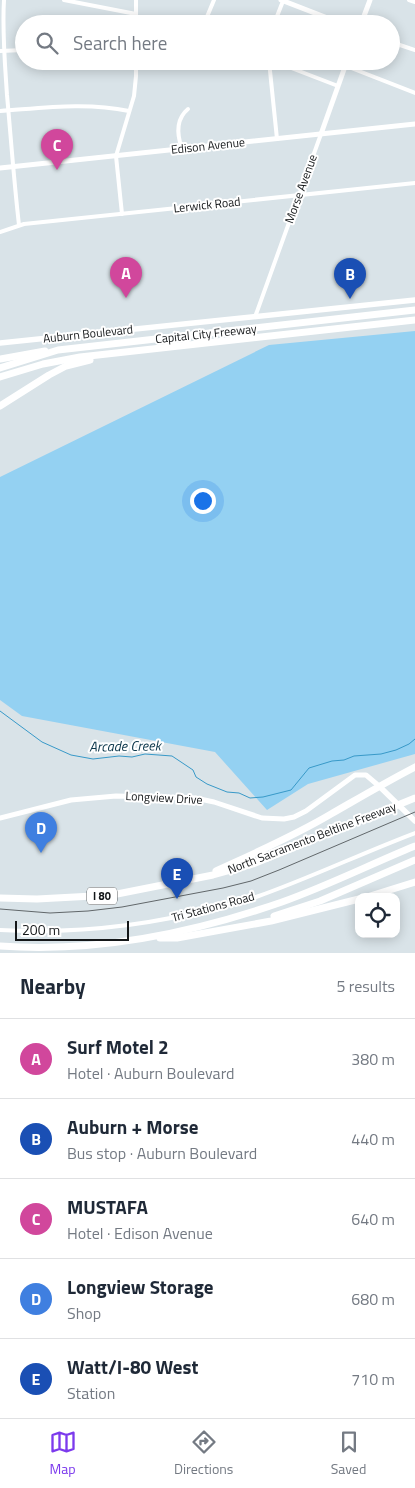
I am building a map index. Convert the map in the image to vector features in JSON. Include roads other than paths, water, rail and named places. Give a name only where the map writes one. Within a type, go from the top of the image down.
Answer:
[{"type":"highway","name":"Capital City Freeway","points":[[0,368],[58,350],[415,310]]},
{"type":"highway","name":"Capital City Freeway","points":[[0,377],[43,364],[80,357],[415,320]]},
{"type":"highway","points":[[0,359],[39,351],[58,350]]},
{"type":"highway","points":[[0,406],[66,366],[141,350]]},
{"type":"highway","points":[[202,878],[296,833],[415,766]]},
{"type":"highway","name":"North Sacramento Beltline Freeway","points":[[0,898],[37,899],[112,895],[202,878],[253,864],[415,798]]},
{"type":"highway","points":[[0,946],[79,946],[142,938],[210,923],[275,904],[415,846]]},
{"type":"highway","points":[[248,925],[320,900],[415,860]]},
{"type":"highway","points":[[380,893],[415,882]]},
{"type":"highway","points":[[142,938],[177,938],[312,912],[355,900]]},
{"type":"main road","name":"Auburn Boulevard","points":[[0,343],[415,300]]},
{"type":"main road","name":"Longview Drive","points":[[378,786],[415,821]]},
{"type":"street","points":[[4,0],[2,51],[19,225]]},
{"type":"street","points":[[64,0],[136,14],[136,0]]},
{"type":"street","points":[[208,15],[214,0]]},
{"type":"street","points":[[277,15],[282,0],[320,15]]},
{"type":"street","points":[[364,15],[370,0]]},
{"type":"street","points":[[409,0],[415,2]]},
{"type":"street","points":[[400,45],[415,50]]},
{"type":"street","points":[[2,51],[15,50]]},
{"type":"street","points":[[122,214],[116,156],[135,86],[136,70]]},
{"type":"street","points":[[270,70],[276,139]]},
{"type":"street","points":[[296,70],[338,86]]},
{"type":"street","name":"Morse Avenue","points":[[255,317],[344,70]]},
{"type":"street","points":[[361,70],[415,92]]},
{"type":"street","points":[[0,111],[85,106],[104,107],[129,112]]},
{"type":"street","points":[[182,149],[179,138],[179,123],[181,116],[188,109]]},
{"type":"street","name":"Edison Avenue","points":[[0,168],[415,124]]},
{"type":"street","name":"Lerwick Road","points":[[0,232],[19,225],[415,183]]},
{"type":"street","name":"Longview Drive","points":[[0,818],[71,800],[116,796],[195,798],[214,802],[262,818],[284,819],[294,817],[306,811],[355,774],[366,775],[378,786]]},
{"type":"street","name":"Tri Stations Road","points":[[0,930],[34,932],[96,929],[183,916],[254,897],[415,833]]},
{"type":"waterway","name":"Arcade Creek","points":[[0,711],[42,742],[71,755],[93,759],[119,756],[132,757],[145,754],[172,756],[193,770],[196,777],[207,784],[250,798],[263,797],[291,790],[309,768],[354,756],[381,754],[396,750],[415,739]]},
{"type":"tram line","points":[[0,909],[50,913],[88,911],[122,907],[223,888],[251,881],[279,870],[415,812]]},
{"type":"place","name":"MUSTAFA","points":[[57,170]]},
{"type":"place","name":"Surf Motel 2","points":[[126,298]]},
{"type":"place","name":"Auburn + Morse","points":[[350,299]]},
{"type":"place","name":"Longview Storage","points":[[41,853]]},
{"type":"place","name":"Watt/I-80 West","points":[[177,899]]}]
